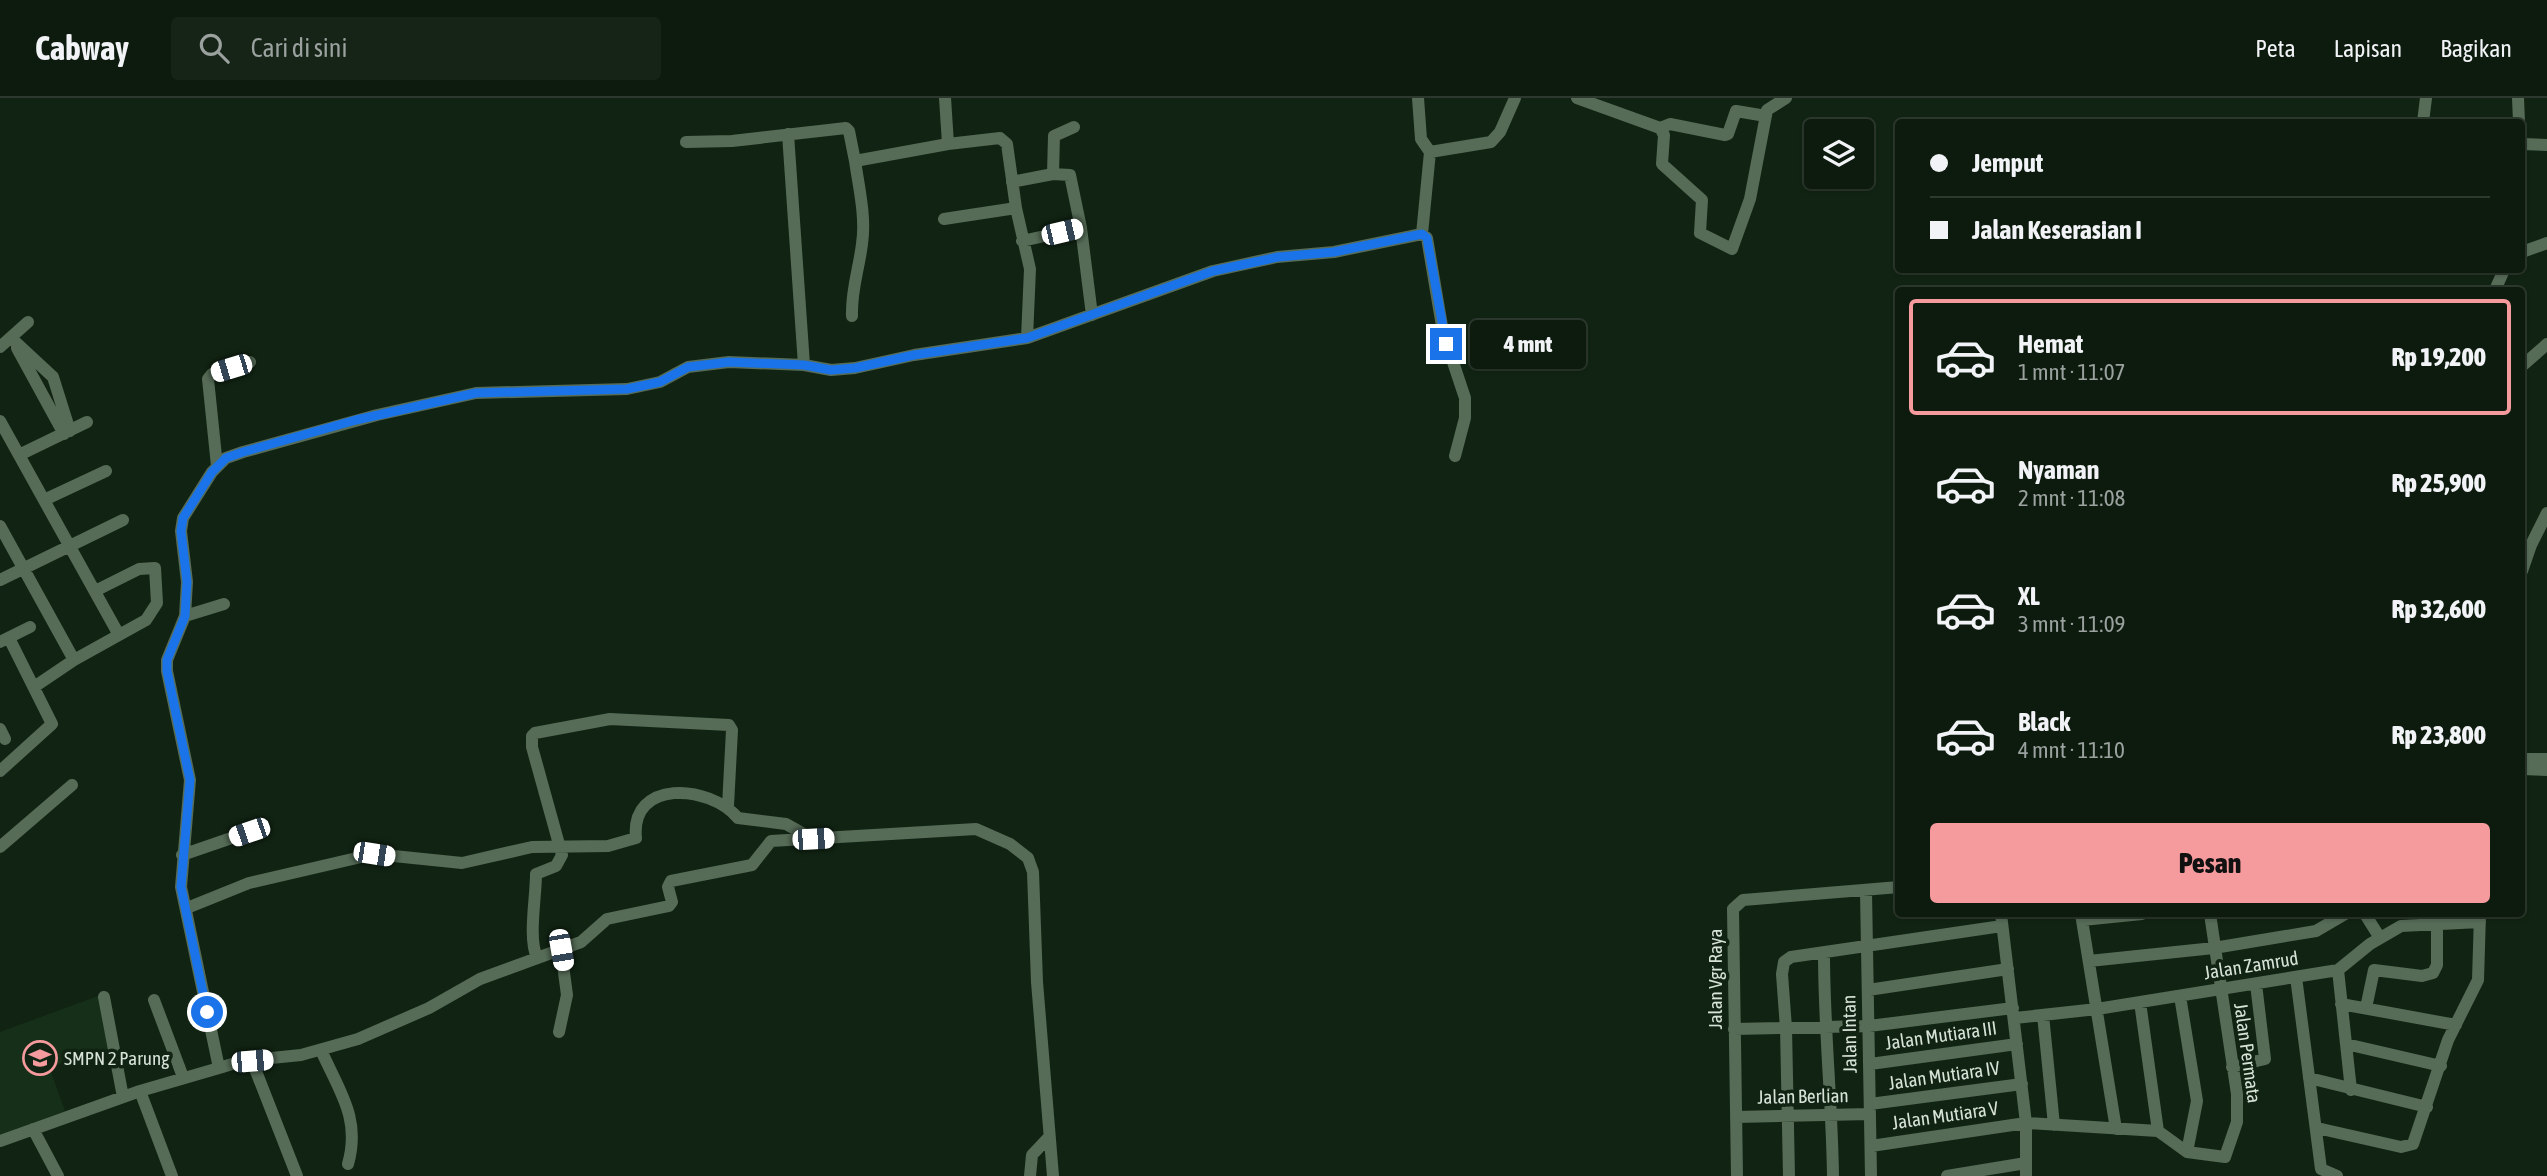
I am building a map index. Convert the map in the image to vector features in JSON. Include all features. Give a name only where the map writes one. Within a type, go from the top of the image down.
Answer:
[{"type":"street","points":[[945,98],[948,144]]},
{"type":"street","points":[[1418,98],[1421,139],[1430,152],[1422,234]]},
{"type":"street","points":[[1577,98],[1660,128],[1664,135],[1662,164],[1702,200],[1700,233],[1731,249],[1734,248],[1750,199],[1767,110],[1786,98]]},
{"type":"street","points":[[2423,119],[2426,98]]},
{"type":"street","points":[[2518,98],[2519,119]]},
{"type":"street","points":[[1430,152],[1491,142],[1500,132],[1511,100]]},
{"type":"street","points":[[1660,128],[1670,124],[1726,135],[1736,111],[1766,116]]},
{"type":"street","points":[[1054,174],[1054,136],[1074,127]]},
{"type":"street","points":[[687,142],[732,141],[846,128],[849,131],[863,221],[862,245],[851,294],[852,316]]},
{"type":"street","points":[[788,134],[804,365]]},
{"type":"street","points":[[855,161],[948,144],[1000,138],[1007,144],[1016,208],[1031,279],[1027,338]]},
{"type":"street","points":[[2525,144],[2547,145]]},
{"type":"street","points":[[1012,182],[1054,174],[1070,175],[1082,228],[1092,315]]},
{"type":"street","points":[[944,219],[1016,208]]},
{"type":"street","points":[[1022,241],[1082,228]]},
{"type":"street","points":[[219,1068],[181,887],[190,780],[167,671],[167,660],[185,616],[187,582],[181,524],[217,466],[243,452],[294,436],[476,393],[627,389],[660,382],[688,367],[704,364],[804,365],[831,370],[855,368],[914,355],[1027,338],[1213,271],[1278,257],[1334,252],[1422,234]]},
{"type":"street","points":[[1422,234],[1427,238],[1443,332],[1465,398],[1465,418],[1455,456]]},
{"type":"street","points":[[2525,252],[2547,243]]},
{"type":"street","points":[[0,348],[28,322]]},
{"type":"street","points":[[11,338],[67,432]]},
{"type":"street","points":[[2525,363],[2547,344]]},
{"type":"street","points":[[217,466],[208,379],[212,374],[250,362]]},
{"type":"street","points":[[0,421],[119,635]]},
{"type":"street","points":[[19,455],[88,422]]},
{"type":"street","points":[[44,500],[106,471]]},
{"type":"street","points":[[2525,564],[2547,513]]},
{"type":"street","points":[[0,580],[123,520]]},
{"type":"street","points":[[0,526],[74,660]]},
{"type":"street","points":[[34,687],[74,660],[146,620],[157,603],[155,568],[139,569],[95,591]]},
{"type":"street","points":[[185,616],[224,604]]},
{"type":"street","points":[[0,771],[52,724],[34,687],[4,640],[30,627]]},
{"type":"street","points":[[537,958],[533,939],[536,874],[556,866],[561,860],[561,849],[532,747],[532,736],[535,733],[610,719],[729,725],[732,730],[728,806]]},
{"type":"street","points":[[2525,759],[2547,759]]},
{"type":"street","points":[[2525,769],[2547,770]]},
{"type":"street","points":[[0,847],[72,785]]},
{"type":"street","points":[[187,908],[249,883],[374,854],[462,863],[532,847],[561,849],[608,846],[636,838],[634,822],[639,810],[668,793],[698,793],[728,806],[738,818],[786,824],[813,839]]},
{"type":"street","points":[[0,1141],[183,1077],[252,1061],[321,1050],[382,1029],[429,1008],[480,979],[581,942],[611,917],[669,906],[672,902],[668,887],[673,880],[752,865],[771,841],[976,829],[1010,844],[1028,858],[1033,872],[1035,960],[1053,1176]]},
{"type":"street","points":[[182,855],[249,832]]},
{"type":"street","name":"Jalan Vgr Raya","points":[[1737,1176],[1733,909],[1737,903],[1895,888]]},
{"type":"street","name":"Jalan Intan","points":[[1866,892],[1871,1176]]},
{"type":"street","points":[[2081,917],[2116,1129]]},
{"type":"street","name":"Jalan Permata","points":[[2158,1131],[2187,1152],[2222,1159],[2227,1155],[2237,1122],[2237,1094],[2210,917]]},
{"type":"street","points":[[2089,961],[2214,948],[2316,931],[2340,917]]},
{"type":"street","points":[[2367,917],[2380,938]]},
{"type":"street","points":[[2317,1128],[2407,1148],[2415,1141],[2456,1025],[2478,980],[2480,918],[2404,925],[2380,938],[2338,971],[2351,1090]]},
{"type":"street","points":[[1790,1176],[1782,974],[1784,961],[1791,957],[1867,947],[2001,920],[2026,1123],[2026,1170],[1954,1175]]},
{"type":"street","points":[[2366,1009],[2374,970],[2427,976],[2433,973],[2437,965],[2437,923]]},
{"type":"street","points":[[559,1032],[567,995],[561,950]]},
{"type":"street","points":[[1824,954],[1824,1025],[1832,1115],[1833,1176]]},
{"type":"street","points":[[1868,989],[2008,969]]},
{"type":"street","name":"Jalan Zamrud","points":[[1734,1029],[1868,1026],[2014,1013],[2043,1015],[2338,971]]},
{"type":"street","points":[[2296,977],[2321,1169],[2337,1176]]},
{"type":"street","points":[[2232,1067],[2265,1059],[2256,984]]},
{"type":"street","points":[[2180,996],[2197,1101],[2187,1152]]},
{"type":"street","points":[[104,997],[123,1097]]},
{"type":"street","points":[[154,1000],[183,1077]]},
{"type":"street","points":[[2026,1123],[2158,1131],[2140,1002]]},
{"type":"street","points":[[2341,1004],[2456,1025]]},
{"type":"street","points":[[2043,1015],[2054,1125]]},
{"type":"street","name":"Jalan Mutiara III","points":[[1870,1064],[2017,1044]]},
{"type":"street","points":[[2346,1044],[2441,1066]]},
{"type":"street","points":[[321,1050],[353,1125],[354,1142],[348,1164]]},
{"type":"street","points":[[252,1061],[297,1176]]},
{"type":"street","points":[[2309,1078],[2427,1107]]},
{"type":"street","name":"Jalan Mutiara IV","points":[[1870,1109],[2022,1084]]},
{"type":"street","points":[[140,1091],[172,1176]]},
{"type":"street","name":"Jalan Berlian","points":[[1736,1117],[1832,1115],[1870,1109]]},
{"type":"street","name":"Jalan Mutiara V","points":[[1871,1146],[2026,1123]]},
{"type":"street","points":[[33,1129],[58,1176]]},
{"type":"street","points":[[1030,1176],[1032,1156],[1049,1136]]},
{"type":"shaded area","name":"SMPN 2 Parung","points":[[98,996],[111,1048],[49,1067],[65,1111],[0,1135],[0,1032]]},
{"type":"place","name":"SMPN 2 Parung","points":[[40,1058]]},
{"type":"route","points":[[207,1012],[181,887],[190,780],[169,692],[167,660],[185,616],[187,582],[181,531],[183,518],[212,472],[226,458],[294,436],[476,393],[627,389],[660,382],[688,367],[729,362],[804,365],[831,370],[855,368],[914,355],[1027,338],[1213,271],[1278,257],[1370,246],[1422,234],[1427,238],[1446,344]]}]
